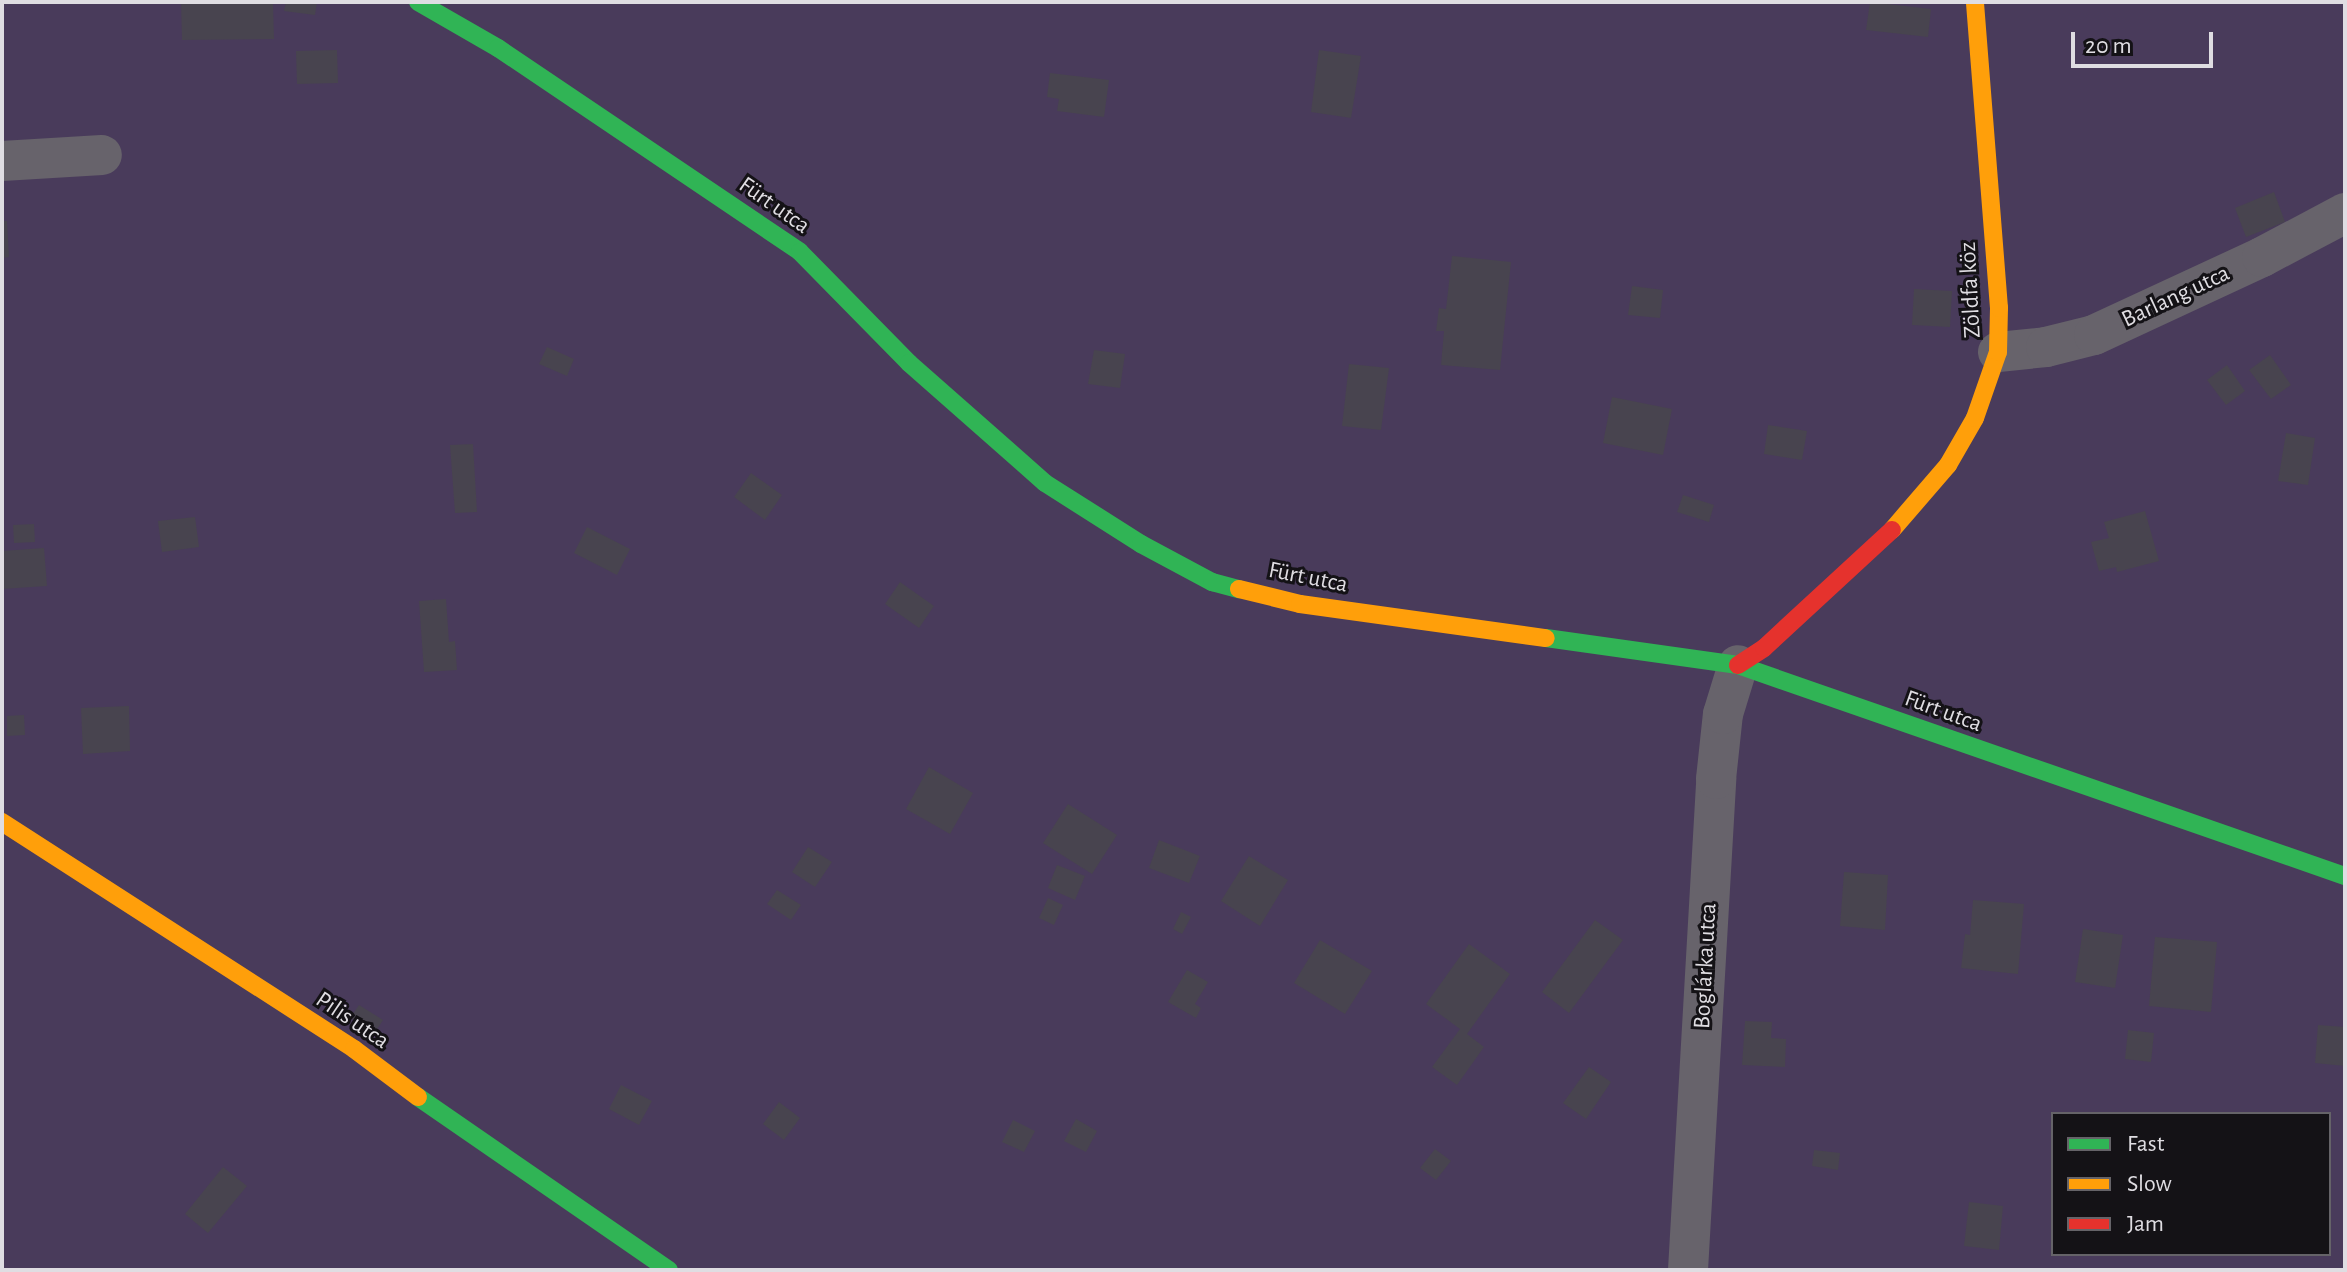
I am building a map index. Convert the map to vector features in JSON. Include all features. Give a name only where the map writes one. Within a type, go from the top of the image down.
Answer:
[{"type":"street","name":"Fürt utca","points":[[418,2],[498,48],[800,252],[909,363],[1045,483],[1141,544],[1212,582],[1300,604],[1738,665],[2345,876]]},
{"type":"street","name":"Zöldfa köz","points":[[1738,665],[1764,648],[1854,570],[1948,465],[1975,418],[1998,352],[1999,308],[1975,2]]},
{"type":"street","points":[[2,161],[102,155]]},
{"type":"street","name":"Barlang utca","points":[[1998,352],[2046,347],[2094,335],[2262,257],[2345,213]]},
{"type":"street","name":"Boglárka utca","points":[[1688,1270],[1716,779],[1723,714],[1738,665]]},
{"type":"street","name":"Pilis utca","points":[[2,822],[354,1049],[463,1130],[669,1270]]},
{"type":"shaded area","points":[[2,2],[2345,2],[2345,1270],[2,1270]]},
{"type":"building","points":[[181,2],[273,3],[274,39],[182,40]]},
{"type":"building","points":[[286,2],[317,2],[315,15],[284,11]]},
{"type":"building","points":[[1870,2],[1931,9],[1928,37],[1866,30]]},
{"type":"building","points":[[337,50],[338,83],[297,84],[296,51]]},
{"type":"building","points":[[1319,50],[1361,56],[1351,118],[1311,112]]},
{"type":"building","points":[[1050,73],[1109,80],[1104,117],[1057,111],[1059,99],[1047,97]]},
{"type":"building","points":[[2274,192],[2285,222],[2246,237],[2235,208]]},
{"type":"building","points":[[2,221],[7,221],[9,257],[2,258]]},
{"type":"building","points":[[1452,256],[1511,262],[1500,370],[1441,365],[1444,331],[1436,331],[1439,308],[1446,309]]},
{"type":"building","points":[[1632,286],[1663,290],[1660,318],[1628,315]]},
{"type":"building","points":[[1914,289],[1952,291],[1950,327],[1912,325]]},
{"type":"building","points":[[547,347],[574,359],[567,376],[539,364]]},
{"type":"building","points":[[1094,350],[1125,354],[1120,388],[1088,384]]},
{"type":"building","points":[[2270,355],[2291,385],[2271,399],[2249,370]]},
{"type":"building","points":[[1349,364],[1389,368],[1381,430],[1342,426]]},
{"type":"building","points":[[2227,365],[2245,391],[2226,405],[2207,380]]},
{"type":"building","points":[[1612,397],[1672,409],[1663,455],[1603,443]]},
{"type":"building","points":[[1768,425],[1807,431],[1802,460],[1764,454]]},
{"type":"building","points":[[2286,433],[2315,438],[2308,485],[2278,481]]},
{"type":"building","points":[[473,444],[477,512],[455,513],[450,445]]},
{"type":"building","points":[[751,473],[782,495],[765,520],[734,497]]},
{"type":"building","points":[[1683,495],[1714,505],[1709,522],[1677,512]]},
{"type":"building","points":[[2145,511],[2159,561],[2117,572],[2116,567],[2099,571],[2091,542],[2109,538],[2104,522]]},
{"type":"building","points":[[195,517],[199,547],[162,552],[158,521]]},
{"type":"building","points":[[34,524],[35,542],[14,543],[13,525]]},
{"type":"building","points":[[587,527],[630,549],[617,575],[574,553]]},
{"type":"building","points":[[44,548],[47,586],[2,589],[2,551]]},
{"type":"building","points":[[900,582],[934,606],[919,628],[885,604]]},
{"type":"building","points":[[446,599],[449,642],[455,641],[457,670],[424,672],[419,601]]},
{"type":"building","points":[[129,706],[130,751],[83,754],[81,708]]},
{"type":"building","points":[[24,715],[25,735],[7,736],[7,716]]},
{"type":"building","points":[[929,767],[973,793],[950,834],[906,809]]},
{"type":"building","points":[[1068,804],[1117,835],[1092,874],[1043,843]]},
{"type":"building","points":[[1159,840],[1200,856],[1189,883],[1149,868]]},
{"type":"building","points":[[808,847],[832,862],[815,887],[792,872]]},
{"type":"building","points":[[1249,856],[1288,880],[1260,926],[1221,901]]},
{"type":"building","points":[[1057,865],[1085,876],[1075,900],[1048,888]]},
{"type":"building","points":[[1844,872],[1888,875],[1885,930],[1840,926]]},
{"type":"building","points":[[777,890],[801,905],[791,920],[767,904]]},
{"type":"building","points":[[1048,898],[1063,905],[1054,925],[1039,918]]},
{"type":"building","points":[[1973,900],[2024,904],[2018,974],[1961,968],[1965,934],[1970,935]]},
{"type":"building","points":[[1181,912],[1191,917],[1182,934],[1173,929]]},
{"type":"building","points":[[1595,920],[1623,940],[1569,1013],[1542,992]]},
{"type":"building","points":[[2083,929],[2123,935],[2115,988],[2075,982]]},
{"type":"building","points":[[2155,937],[2217,942],[2211,1012],[2149,1006]]},
{"type":"building","points":[[1320,940],[1372,971],[1345,1014],[1294,983]]},
{"type":"building","points":[[1469,944],[1510,974],[1467,1034],[1484,1047],[1457,1085],[1432,1067],[1460,1029],[1426,1004]]},
{"type":"building","points":[[1187,970],[1208,982],[1195,1004],[1201,1008],[1196,1018],[1168,1002]]},
{"type":"building","points":[[359,1005],[383,1020],[374,1034],[350,1018]]},
{"type":"building","points":[[1745,1021],[1772,1022],[1771,1038],[1786,1039],[1785,1067],[1742,1065]]},
{"type":"building","points":[[2318,1025],[2345,1027],[2345,1066],[2315,1063]]},
{"type":"building","points":[[2128,1030],[2154,1033],[2151,1062],[2125,1059]]},
{"type":"building","points":[[1589,1067],[1611,1082],[1586,1119],[1563,1103]]},
{"type":"building","points":[[621,1085],[652,1101],[639,1125],[609,1109]]},
{"type":"building","points":[[779,1102],[800,1118],[784,1140],[763,1124]]},
{"type":"building","points":[[1076,1119],[1097,1131],[1086,1152],[1064,1141]]},
{"type":"building","points":[[1013,1120],[1035,1131],[1024,1152],[1002,1142]]},
{"type":"building","points":[[1435,1149],[1451,1161],[1436,1180],[1420,1168]]},
{"type":"building","points":[[1814,1150],[1840,1153],[1838,1170],[1812,1166]]},
{"type":"building","points":[[223,1167],[247,1186],[208,1233],[185,1214]]},
{"type":"building","points":[[1969,1202],[2003,1206],[1999,1250],[1964,1246]]},
{"type":"traffic: fast","points":[[418,2],[498,48],[800,252],[909,363],[1045,483],[1141,544],[1212,582],[1239,589]]},
{"type":"traffic: fast","points":[[1546,638],[1738,665],[2345,876]]},
{"type":"traffic: fast","points":[[418,1097],[669,1270]]},
{"type":"traffic: slow","points":[[1892,530],[1948,465],[1975,418],[1998,352],[1999,308],[1975,2]]},
{"type":"traffic: slow","points":[[1239,589],[1300,604],[1546,638]]},
{"type":"traffic: slow","points":[[2,822],[354,1049],[418,1097]]},
{"type":"traffic: jam","points":[[1738,665],[1764,648],[1892,530]]}]
